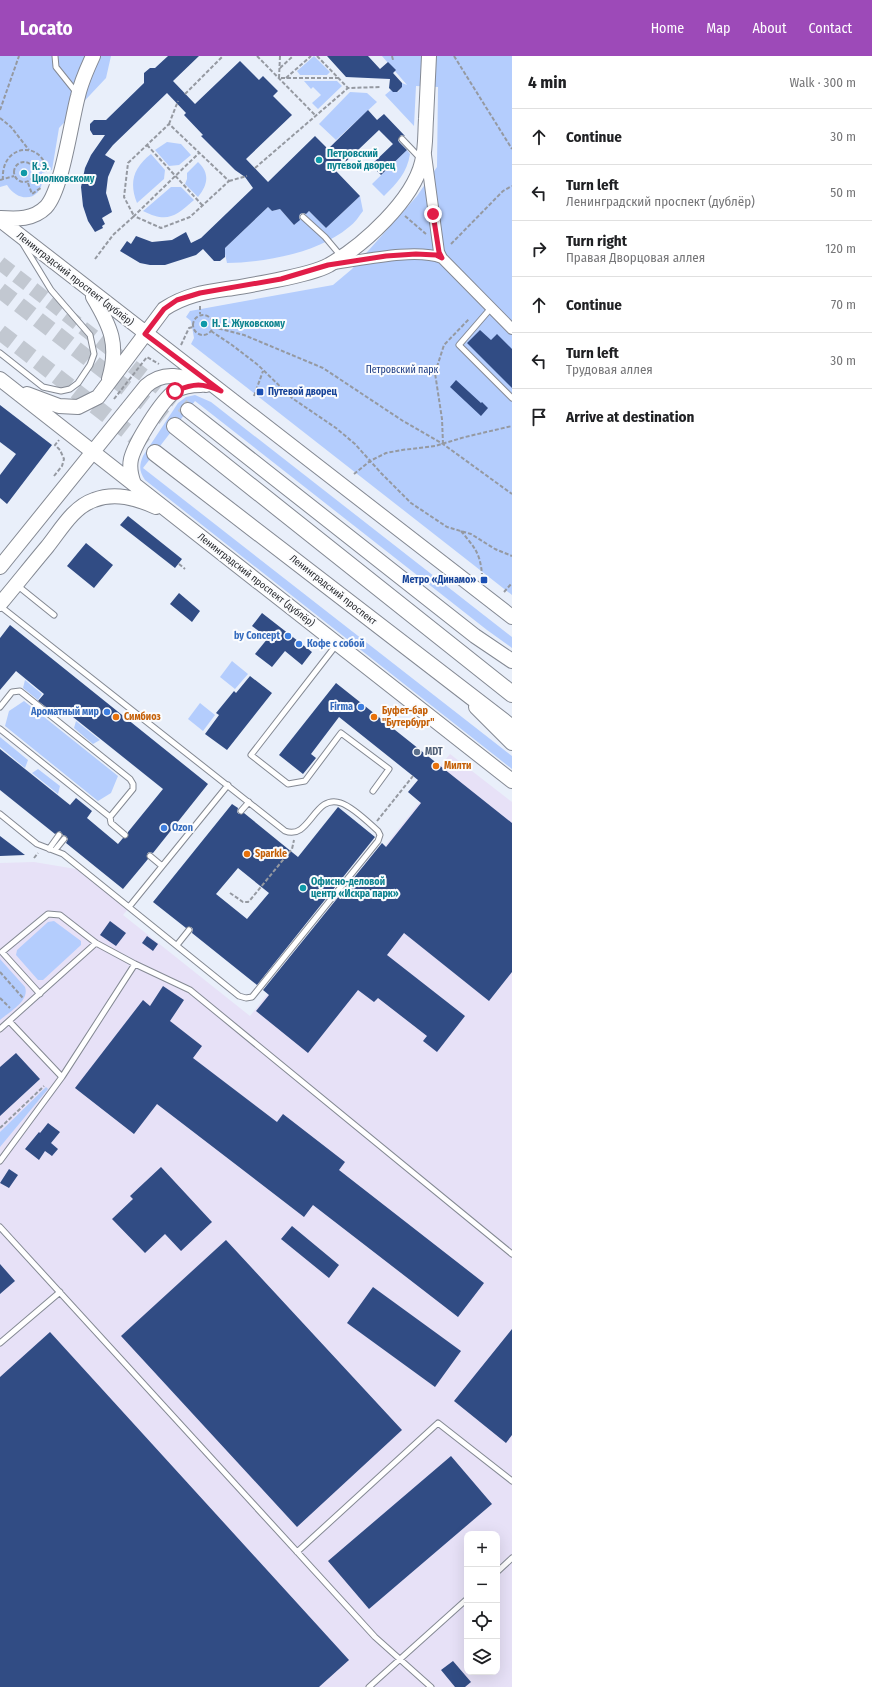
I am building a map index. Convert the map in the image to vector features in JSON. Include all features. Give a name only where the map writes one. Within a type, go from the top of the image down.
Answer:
[{"type":"main road","points":[[0,219],[18,219],[33,216],[46,206],[59,181],[78,95],[92,56]]},
{"type":"main road","points":[[5,384],[59,406],[78,407],[98,397],[107,387],[164,309],[177,300],[200,293],[281,279],[328,265],[363,241],[382,224],[408,193],[417,178],[423,161],[425,145],[429,56]]},
{"type":"main road","name":"Ленинградский проспект (дублёр)","points":[[0,219],[145,334],[221,391],[512,617]]},
{"type":"main road","points":[[89,290],[107,321],[112,340],[114,362],[107,387]]},
{"type":"main road","points":[[1,565],[146,386],[153,380],[168,376],[180,376],[221,391]]},
{"type":"main road","name":"Ленинградский проспект (дублёр)","points":[[5,384],[512,781]]},
{"type":"main road","points":[[134,484],[130,472],[131,460],[136,445],[166,400],[175,391],[188,386],[206,385]]},
{"type":"main road","points":[[188,410],[474,636],[512,661]]},
{"type":"main road","points":[[175,426],[512,694]]},
{"type":"main road","name":"Ленинградский проспект","points":[[155,453],[512,728]]},
{"type":"main road","points":[[0,605],[78,510],[92,500],[110,496],[131,498],[157,507],[180,521]]},
{"type":"main road","points":[[446,677],[512,743]]},
{"type":"street","points":[[425,145],[439,252],[442,258],[512,329]]},
{"type":"street","points":[[328,265],[386,256],[416,254],[436,255],[442,258]]},
{"type":"lane","points":[[55,56],[56,67],[78,95]]},
{"type":"lane","points":[[402,139],[423,161]]},
{"type":"lane","points":[[304,217],[325,237],[341,256]]},
{"type":"lane","points":[[0,353],[44,387],[60,391],[70,389],[78,383],[90,365],[94,354],[90,335],[51,290],[17,234]]},
{"type":"lane","points":[[491,308],[459,345],[512,398]]},
{"type":"lane","points":[[16,584],[54,615]]},
{"type":"lane","points":[[0,605],[285,831],[294,833],[301,830],[322,806],[332,802],[341,803],[347,806],[373,826],[379,833],[378,841],[252,997],[246,998],[240,996],[64,854],[37,844],[0,814]]},
{"type":"lane","points":[[337,644],[251,755],[288,784],[305,781],[341,733],[389,769],[373,791]]},
{"type":"lane","points":[[0,707],[12,692],[16,690],[20,691],[130,779],[133,784],[133,789],[110,817]]},
{"type":"lane","points":[[0,729],[110,817],[112,825],[125,836]]},
{"type":"lane","points":[[129,907],[228,785]]},
{"type":"lane","points":[[241,811],[249,802]]},
{"type":"lane","points":[[48,849],[59,835]]},
{"type":"lane","points":[[55,850],[64,839]]},
{"type":"lane","points":[[150,856],[162,866]]},
{"type":"lane","points":[[40,994],[1,950],[48,914],[60,915],[96,943],[134,964],[190,990],[512,1254]]},
{"type":"lane","points":[[177,945],[189,930]]},
{"type":"lane","points":[[0,1030],[96,943]]},
{"type":"lane","points":[[0,1161],[62,1078],[134,964]]},
{"type":"lane","points":[[9,1021],[62,1078]]},
{"type":"lane","points":[[0,1227],[375,1637],[431,1687]]},
{"type":"lane","points":[[0,1343],[60,1292]]},
{"type":"lane","points":[[297,1552],[438,1423],[512,1482]]},
{"type":"lane","points":[[500,1569],[512,1558]]},
{"type":"lane","points":[[368,1687],[464,1602]]},
{"type":"path","points":[[0,110],[19,56]]},
{"type":"path","points":[[185,94],[223,56]]},
{"type":"path","points":[[257,56],[316,116]]},
{"type":"path","points":[[279,78],[280,56]]},
{"type":"path","points":[[280,68],[293,56]]},
{"type":"path","points":[[286,78],[311,56]]},
{"type":"path","points":[[317,56],[348,88]]},
{"type":"path","points":[[392,56],[393,60]]},
{"type":"path","points":[[454,56],[512,149]]},
{"type":"path","points":[[279,78],[339,78]]},
{"type":"path","points":[[255,168],[348,88],[380,87]]},
{"type":"path","points":[[178,101],[169,124],[128,163],[124,197],[134,216],[161,228],[190,217],[228,181],[247,176]]},
{"type":"path","points":[[0,118],[11,127],[29,150],[39,155],[46,165],[48,174]]},
{"type":"path","points":[[169,124],[228,181]]},
{"type":"path","points":[[147,145],[203,206]]},
{"type":"path","points":[[1,180],[5,161],[15,152],[20,150],[29,150]]},
{"type":"path","points":[[95,259],[113,235],[199,153]]},
{"type":"path","points":[[21,162],[29,162],[35,169],[34,177],[28,183],[20,182],[14,176],[14,168],[21,162]]},
{"type":"path","points":[[35,169],[46,165]]},
{"type":"path","points":[[0,173],[1,180]]},
{"type":"path","points":[[1,180],[14,176]]},
{"type":"path","points":[[28,183],[32,194],[40,190],[45,183]]},
{"type":"path","points":[[451,244],[503,191],[512,186]]},
{"type":"path","points":[[405,216],[428,235]]},
{"type":"path","points":[[200,306],[200,314]]},
{"type":"path","points":[[205,314],[212,319],[213,327],[211,332],[206,335],[200,335],[193,330],[193,327],[192,322],[197,315],[205,314]]},
{"type":"path","points":[[443,444],[442,418],[435,373],[444,346],[474,315]]},
{"type":"path","points":[[185,340],[189,328],[193,327]]},
{"type":"path","points":[[213,327],[244,335],[323,368],[403,421],[443,444],[512,494]]},
{"type":"path","points":[[211,332],[232,344],[263,370],[292,398],[355,444],[411,503],[447,527],[471,534],[495,549],[512,556]]},
{"type":"path","points":[[254,396],[263,370]]},
{"type":"path","points":[[354,474],[370,461],[386,454],[443,444],[465,437],[512,426]]},
{"type":"path","points":[[460,531],[477,549],[481,560],[482,574]]},
{"type":"path","points":[[179,564],[185,569]]},
{"type":"path","points":[[504,592],[512,582]]},
{"type":"path","points":[[426,755],[431,746]]},
{"type":"path","points":[[373,826],[413,776]]},
{"type":"path","points":[[230,893],[243,902],[248,902],[292,849],[294,833]]},
{"type":"path","points":[[0,972],[28,1004]]},
{"type":"path","points":[[0,998],[16,1014]]},
{"type":"path","points":[[0,1128],[58,1073]]},
{"type":"shaded area","points":[[450,754],[512,802],[512,1687],[0,1687],[0,863],[34,862],[76,869],[128,909],[123,915],[250,1016],[420,802],[408,792],[418,780],[425,785]]},
{"type":"green space","points":[[0,56],[111,56],[106,78],[59,128],[52,170],[42,173],[40,189],[31,197],[19,196],[12,192],[7,185],[0,187]]},
{"type":"green space","points":[[314,56],[330,72],[327,75],[300,75],[297,71]]},
{"type":"green space","name":"Петровский парк","points":[[382,56],[512,56],[512,595],[191,344],[194,338],[191,321],[186,317],[190,311],[333,285],[352,269],[417,196],[437,167],[438,87],[416,86],[414,126],[385,95],[391,90],[398,92],[402,87],[402,83],[407,85]]},
{"type":"green space","points":[[304,81],[337,81],[342,86],[318,109],[312,103],[321,95],[313,87],[311,89]]},
{"type":"green space","points":[[350,92],[367,93],[377,102],[336,140],[319,124]]},
{"type":"green space","points":[[167,142],[181,144],[191,155],[179,165],[169,166],[155,150]]},
{"type":"green space","points":[[407,150],[410,154],[409,161],[404,172],[384,196],[372,184]]},
{"type":"green space","points":[[151,154],[165,170],[164,179],[137,203],[133,189],[134,176],[140,165]]},
{"type":"green space","points":[[198,162],[202,166],[206,175],[206,184],[198,197],[185,184],[187,173]]},
{"type":"green space","points":[[171,187],[181,187],[194,200],[181,211],[170,216],[158,217],[143,211]]},
{"type":"green space","points":[[360,196],[363,211],[351,225],[336,236],[307,250],[275,258],[259,261],[227,263],[224,249],[268,207],[272,211],[280,209],[294,225],[309,211],[326,228]]},
{"type":"green space","points":[[195,395],[211,402],[512,637],[512,648],[195,401],[143,468],[512,756],[512,769],[145,480],[140,468],[143,456],[178,403],[186,397]]},
{"type":"green space","points":[[232,661],[248,674],[235,689],[220,677]]},
{"type":"green space","points":[[25,680],[42,694],[38,700],[23,688]]},
{"type":"green space","points":[[24,701],[118,776],[111,793],[98,801],[5,726],[9,711]]},
{"type":"green space","points":[[200,703],[215,715],[203,731],[188,719]]},
{"type":"green space","points":[[76,721],[100,740],[93,744],[74,728]]},
{"type":"green space","points":[[0,737],[28,760],[25,768],[0,747]]},
{"type":"green space","points":[[38,769],[60,786],[58,794],[32,773]]},
{"type":"green space","points":[[54,921],[81,941],[81,945],[43,980],[38,980],[16,955],[17,950],[48,922]]},
{"type":"green space","points":[[0,959],[25,987],[26,992],[18,1006],[0,1020]]},
{"type":"green space","points":[[46,1087],[48,1089],[0,1147],[0,1132]]},
{"type":"building","name":"Петровский путевой дворец","points":[[168,56],[199,56],[173,81],[195,104],[240,61],[259,80],[263,76],[278,91],[273,96],[292,115],[246,159],[268,182],[315,136],[328,149],[368,110],[377,120],[384,114],[405,136],[401,135],[398,140],[407,150],[381,175],[371,165],[393,144],[379,130],[336,171],[360,196],[326,228],[309,211],[306,214],[300,214],[300,220],[294,225],[280,209],[272,211],[268,207],[225,248],[225,257],[220,261],[214,261],[203,249],[196,255],[165,265],[140,263],[120,251],[127,241],[131,244],[136,236],[152,242],[172,240],[186,232],[191,243],[201,238],[253,188],[245,177],[235,170],[201,136],[203,135],[184,115],[186,113],[167,93],[113,145],[105,155],[115,161],[108,177],[106,193],[112,212],[102,218],[105,224],[102,226],[103,228],[95,232],[88,221],[83,206],[81,187],[85,168],[91,155],[105,135],[93,135],[90,130],[90,124],[94,120],[106,120],[144,83],[144,73],[150,68],[155,68]]},
{"type":"building","points":[[327,56],[368,56],[380,69],[388,62],[396,70],[393,73],[402,83],[402,87],[397,92],[393,92],[389,88],[390,79],[346,77]]},
{"type":"building","points":[[480,330],[491,340],[497,334],[512,349],[512,388],[467,343]]},
{"type":"building","points":[[456,380],[488,408],[481,416],[450,387]]},
{"type":"building","points":[[0,405],[52,445],[7,504],[0,498],[0,475],[16,454],[0,442]]},
{"type":"building","points":[[128,516],[182,559],[175,568],[120,525]]},
{"type":"building","points":[[86,543],[113,565],[94,588],[67,566]]},
{"type":"building","points":[[179,593],[200,611],[192,622],[170,604]]},
{"type":"building","points":[[262,613],[312,652],[302,665],[285,651],[272,667],[255,654],[268,638],[252,626]]},
{"type":"building","points":[[10,625],[208,784],[153,853],[149,852],[147,854],[148,859],[123,889],[66,843],[68,839],[60,831],[55,834],[0,790],[0,749],[70,805],[76,798],[92,811],[87,818],[118,844],[123,838],[128,837],[128,832],[163,789],[63,709],[58,716],[38,701],[44,694],[16,671],[0,690],[0,638]]},
{"type":"building","points":[[250,676],[272,693],[227,750],[205,734],[219,715],[216,713],[234,691],[236,693]]},
{"type":"building","points":[[336,683],[512,823],[512,972],[489,1001],[404,933],[387,955],[465,1016],[437,1052],[423,1041],[427,1036],[378,998],[374,1002],[358,990],[308,1053],[256,1011],[269,995],[263,990],[382,843],[386,847],[421,803],[408,792],[418,780],[339,717],[311,754],[316,758],[303,774],[279,755]]},
{"type":"building","name":"Офисно-деловой центр «Искра парк»","points":[[232,804],[238,808],[237,812],[239,814],[244,813],[298,857],[338,807],[375,837],[257,985],[192,933],[193,929],[191,927],[186,928],[153,902]],"holes":[[[238,868],[269,893],[247,919],[216,894]]]},
{"type":"building","points":[[0,836],[25,855],[0,856]]},
{"type":"building","points":[[110,921],[126,933],[116,946],[100,935]]},
{"type":"building","points":[[147,936],[158,944],[153,951],[142,943]]},
{"type":"building","points":[[163,986],[184,1000],[170,1021],[202,1046],[193,1058],[277,1122],[283,1114],[345,1162],[339,1170],[484,1283],[458,1317],[313,1205],[304,1217],[157,1104],[134,1134],[75,1088],[143,1000],[150,1006]]},
{"type":"building","points":[[16,1053],[40,1079],[0,1116],[0,1067]]},
{"type":"building","points":[[48,1123],[60,1132],[51,1143],[58,1149],[52,1156],[45,1151],[39,1160],[25,1149]]},
{"type":"building","points":[[161,1167],[212,1222],[181,1251],[165,1234],[145,1253],[112,1219],[133,1199],[130,1196]]},
{"type":"building","points":[[9,1169],[18,1175],[9,1188],[0,1183]]},
{"type":"building","points":[[292,1226],[339,1265],[329,1278],[281,1239]]},
{"type":"building","points":[[226,1240],[402,1430],[297,1527],[121,1336]]},
{"type":"building","points":[[0,1264],[15,1281],[0,1294]]},
{"type":"building","points":[[373,1287],[461,1351],[435,1387],[347,1323]]},
{"type":"building","points":[[512,1329],[512,1435],[506,1443],[454,1401]]},
{"type":"building","points":[[50,1332],[349,1660],[319,1687],[0,1687],[0,1377]]},
{"type":"building","points":[[451,1456],[492,1504],[369,1609],[328,1561]]},
{"type":"building","points":[[453,1661],[471,1682],[465,1687],[455,1687],[441,1670]]},
{"type":"tunnel","points":[[0,263],[188,410]]},
{"type":"tunnel","points":[[0,290],[175,426]]},
{"type":"tunnel","points":[[0,332],[155,453]]},
{"type":"place","name":"Петровский путевой дворец","points":[[319,160]]},
{"type":"place","name":"К. Э. Циолковскому","points":[[24,173]]},
{"type":"place","name":"Н. Е. Жуковскому","points":[[204,324]]},
{"type":"place","name":"Путевой дворец","points":[[260,392]]},
{"type":"place","name":"Метро «Динамо»","points":[[484,580]]},
{"type":"place","name":"by Concept","points":[[288,636]]},
{"type":"place","name":"Кофе с собой","points":[[299,644]]},
{"type":"place","name":"Firma","points":[[361,707]]},
{"type":"place","name":"Ароматный мир","points":[[107,712]]},
{"type":"place","name":"Симбиоз","points":[[116,717]]},
{"type":"place","name":"Буфет-бар \"Бутербург\"","points":[[374,717]]},
{"type":"place","name":"MDT","points":[[417,752]]},
{"type":"place","name":"Милти","points":[[436,766]]},
{"type":"place","name":"Ozon","points":[[164,828]]},
{"type":"place","name":"Sparkle","points":[[247,854]]},
{"type":"place","name":"Офисно-деловой центр «Искра парк»","points":[[303,888]]},
{"type":"route","points":[[175,391],[188,386],[206,385],[221,391],[145,334],[164,309],[177,300],[200,293],[281,279],[328,265],[386,256],[416,254],[436,255],[442,258],[439,252],[433,214]]}]
